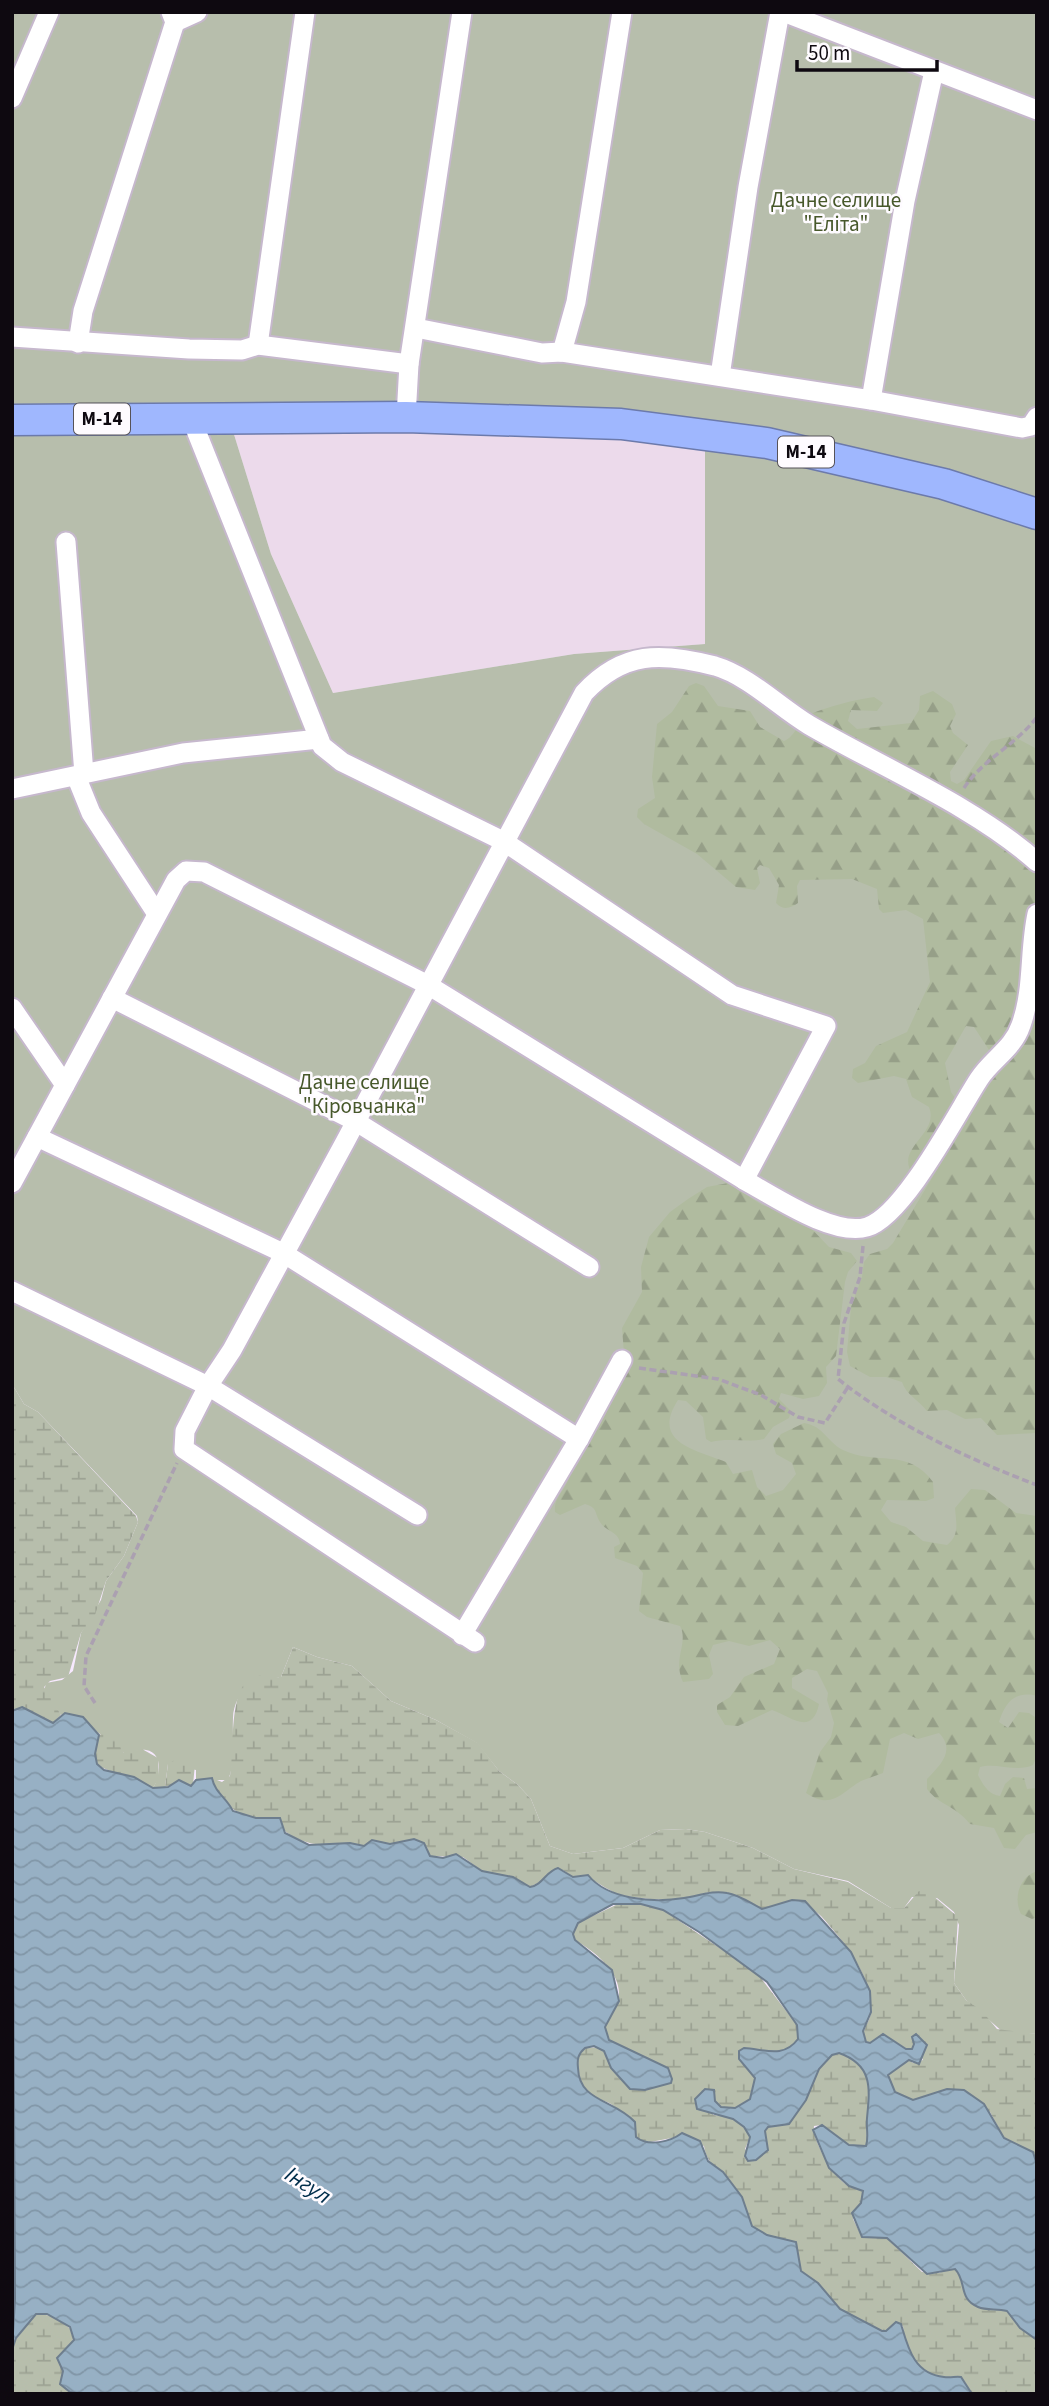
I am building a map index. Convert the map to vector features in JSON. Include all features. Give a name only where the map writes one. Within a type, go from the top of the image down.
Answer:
[{"type":"highway","name":"М-14","points":[[12,420],[407,417],[569,421],[722,435],[898,473],[1037,514]]},
{"type":"lane","points":[[12,99],[49,12]]},
{"type":"lane","points":[[78,344],[83,311],[173,17],[197,12]]},
{"type":"lane","points":[[258,345],[305,12]]},
{"type":"lane","points":[[407,417],[409,363],[462,12]]},
{"type":"lane","points":[[562,352],[576,302],[622,12]]},
{"type":"lane","points":[[720,376],[748,187],[781,12],[1037,110]]},
{"type":"lane","points":[[871,400],[905,201],[933,71]]},
{"type":"lane","points":[[416,328],[542,352],[562,352],[720,376],[1022,428],[1031,426],[1037,416]]},
{"type":"lane","points":[[12,338],[78,344],[242,350],[258,345],[409,363]]},
{"type":"lane","points":[[191,418],[322,746],[342,762],[503,841],[732,995],[826,1026],[744,1180]]},
{"type":"lane","points":[[66,542],[80,775],[91,813],[157,914]]},
{"type":"lane","points":[[620,1362],[468,1638],[184,1449],[185,1431],[208,1387],[232,1350],[584,693],[611,668],[641,658],[671,659],[730,671],[808,724],[955,807],[1012,842],[1037,862]]},
{"type":"lane","points":[[12,789],[183,753],[319,739]]},
{"type":"lane","points":[[12,1183],[157,914],[176,880],[186,871],[204,872],[428,985],[744,1180],[827,1223],[865,1227],[887,1214],[922,1170],[981,1076],[1014,1041],[1030,995],[1030,957],[1037,914]]},
{"type":"lane","points":[[112,998],[355,1121],[589,1267]]},
{"type":"lane","points":[[12,1008],[65,1085]]},
{"type":"lane","points":[[37,1137],[283,1253],[579,1439]]},
{"type":"lane","points":[[12,1291],[208,1387],[416,1516]]},
{"type":"path","points":[[955,807],[973,774],[1010,746],[1037,717]]},
{"type":"path","points":[[865,1227],[860,1278],[845,1323],[838,1379],[868,1403],[999,1471],[1037,1485]]},
{"type":"path","points":[[620,1362],[718,1379],[761,1395],[798,1418],[825,1423],[848,1387]]},
{"type":"path","points":[[95,1703],[83,1686],[86,1656],[184,1449]]},
{"type":"shaded area","points":[[273,427],[705,442],[705,644],[574,654],[333,693],[271,554],[232,428]]},
{"type":"green space","name":"Дачне селище \"Еліта\"","points":[[12,12],[1037,12],[1037,502],[770,434],[12,411]]},
{"type":"green space","name":"Дачне селище \"Кіровчанка\"","points":[[232,428],[271,554],[333,693],[574,654],[705,644],[705,442],[765,451],[1037,523],[1037,2034],[1003,2032],[966,2000],[954,1983],[959,1925],[954,1912],[937,1898],[912,1897],[904,1908],[891,1908],[848,1881],[794,1869],[753,1848],[705,1832],[686,1829],[660,1830],[623,1848],[573,1854],[550,1846],[531,1799],[499,1771],[477,1743],[436,1720],[391,1701],[352,1666],[317,1657],[293,1647],[281,1677],[247,1682],[238,1699],[233,1713],[233,1758],[228,1780],[196,1780],[196,1770],[168,1764],[165,1787],[153,1788],[159,1766],[152,1752],[143,1750],[124,1753],[81,1722],[65,1713],[61,1715],[44,1692],[46,1683],[62,1680],[73,1671],[81,1633],[101,1600],[106,1581],[124,1556],[138,1522],[137,1516],[38,1412],[24,1404],[12,1384],[12,431]]},
{"type":"green space","points":[[696,683],[704,686],[718,706],[750,711],[760,727],[784,741],[792,736],[803,720],[811,714],[874,697],[883,703],[877,711],[851,710],[848,721],[857,729],[911,723],[919,710],[920,696],[933,691],[952,704],[956,714],[950,726],[953,733],[968,745],[950,772],[951,781],[957,784],[964,780],[991,741],[1013,736],[1037,749],[1037,1433],[997,1435],[981,1418],[965,1419],[947,1410],[927,1411],[906,1390],[902,1382],[886,1377],[870,1377],[850,1366],[847,1352],[851,1307],[862,1277],[864,1262],[870,1254],[887,1249],[893,1243],[956,1138],[961,1123],[981,1096],[991,1053],[974,1027],[966,1026],[945,1063],[951,1092],[959,1104],[914,1176],[909,1166],[909,1157],[928,1126],[931,1117],[929,1107],[912,1097],[906,1079],[894,1076],[858,1083],[852,1078],[853,1069],[865,1063],[876,1046],[907,1032],[930,982],[923,919],[906,910],[883,913],[879,909],[877,889],[852,879],[800,880],[797,886],[798,903],[781,907],[776,903],[779,885],[769,868],[760,865],[757,868],[760,883],[755,890],[736,887],[697,854],[644,824],[637,817],[638,809],[655,798],[652,777],[657,724],[672,712],[689,686]]},
{"type":"green space","points":[[728,1183],[762,1205],[789,1214],[808,1225],[829,1247],[851,1253],[857,1261],[848,1272],[845,1282],[836,1356],[826,1367],[827,1383],[819,1396],[803,1399],[781,1393],[779,1399],[791,1411],[789,1418],[773,1427],[764,1439],[711,1442],[706,1439],[703,1417],[686,1401],[678,1400],[671,1415],[673,1435],[681,1443],[726,1462],[733,1474],[752,1470],[757,1487],[766,1496],[783,1490],[796,1474],[792,1463],[776,1454],[773,1444],[781,1434],[804,1423],[816,1427],[833,1443],[855,1455],[913,1464],[933,1482],[934,1498],[926,1501],[887,1500],[881,1510],[891,1522],[906,1527],[923,1541],[947,1545],[951,1541],[956,1528],[955,1508],[971,1489],[985,1490],[1016,1513],[1037,1516],[1037,1696],[1023,1695],[1012,1700],[1004,1709],[999,1722],[1008,1728],[1019,1712],[1035,1717],[1036,1758],[1033,1765],[1027,1767],[980,1767],[978,1775],[987,1789],[1000,1796],[1005,1784],[1013,1777],[1024,1778],[1027,1789],[1037,1788],[1037,1832],[1026,1835],[1015,1849],[1004,1848],[994,1828],[970,1824],[927,1789],[927,1779],[941,1763],[946,1752],[944,1740],[939,1733],[918,1739],[904,1733],[890,1739],[883,1773],[861,1781],[836,1798],[823,1800],[806,1793],[820,1752],[831,1737],[834,1723],[827,1700],[828,1693],[817,1671],[807,1669],[792,1678],[792,1688],[819,1704],[811,1720],[799,1722],[772,1710],[738,1726],[725,1725],[717,1712],[717,1705],[730,1697],[744,1677],[774,1664],[780,1649],[770,1640],[749,1646],[729,1641],[713,1645],[709,1655],[713,1674],[709,1679],[683,1682],[679,1666],[683,1639],[680,1626],[647,1617],[639,1611],[643,1573],[637,1566],[615,1558],[614,1547],[620,1544],[617,1536],[603,1525],[594,1509],[585,1504],[560,1515],[555,1512],[570,1470],[624,1353],[622,1328],[642,1292],[641,1267],[649,1237],[670,1212],[688,1199],[707,1187]]},
{"type":"green space","points":[[12,1384],[24,1404],[38,1412],[136,1516],[138,1522],[124,1556],[106,1581],[95,1615],[81,1633],[68,1677],[50,1681],[44,1687],[61,1715],[53,1723],[22,1707],[12,1711]]},
{"type":"green space","points":[[293,1647],[317,1657],[352,1666],[391,1701],[436,1720],[478,1743],[499,1771],[531,1799],[550,1846],[573,1854],[623,1848],[660,1830],[686,1829],[705,1832],[753,1848],[794,1869],[848,1882],[891,1908],[904,1908],[919,1891],[931,1894],[958,1917],[954,1983],[966,2000],[982,2011],[997,2029],[1037,2034],[1037,2165],[1029,2150],[1004,2138],[990,2112],[939,2092],[913,2100],[895,2092],[887,2075],[891,2069],[909,2060],[913,2063],[923,2060],[912,2038],[912,2049],[907,2049],[882,2034],[870,2043],[866,2042],[864,2033],[871,2011],[862,1972],[821,1916],[792,1900],[761,1909],[718,1892],[670,1899],[632,1897],[618,1894],[591,1879],[573,1877],[563,1870],[530,1887],[482,1871],[463,1857],[429,1856],[427,1847],[414,1839],[390,1844],[372,1840],[364,1846],[313,1844],[293,1836],[270,1818],[250,1817],[233,1809],[220,1796],[212,1778],[222,1782],[230,1776],[234,1721],[240,1693],[245,1683],[254,1677],[281,1677]]},
{"type":"green space","points":[[99,1735],[116,1740],[124,1753],[142,1749],[158,1758],[159,1778],[153,1788],[98,1766],[95,1754]]},
{"type":"green space","points":[[183,1755],[195,1764],[193,1785],[188,1786],[183,1781],[165,1787],[168,1764]]},
{"type":"green space","points":[[1037,1871],[1037,1917],[1032,1919],[1021,1914],[1018,1895],[1022,1883]]},
{"type":"green space","points":[[620,1903],[651,1905],[663,1910],[757,1973],[797,2025],[798,2039],[786,2049],[773,2051],[744,2048],[739,2051],[739,2059],[755,2078],[750,2099],[735,2108],[721,2107],[715,2101],[714,2090],[713,2115],[730,2118],[745,2127],[750,2137],[745,2149],[756,2160],[768,2150],[765,2131],[768,2127],[792,2120],[806,2100],[819,2069],[832,2055],[839,2053],[859,2064],[869,2088],[866,2146],[849,2145],[822,2125],[814,2126],[814,2133],[820,2149],[836,2175],[847,2185],[863,2191],[864,2196],[853,2219],[862,2237],[887,2238],[922,2272],[939,2273],[949,2268],[955,2269],[962,2279],[962,2287],[1007,2311],[1020,2328],[1037,2340],[1037,2394],[972,2394],[961,2378],[941,2377],[925,2370],[909,2351],[903,2326],[893,2324],[886,2331],[882,2331],[840,2309],[818,2283],[801,2272],[796,2242],[769,2236],[754,2228],[748,2220],[742,2197],[713,2166],[704,2146],[677,2137],[645,2143],[636,2137],[636,2127],[618,2109],[586,2091],[579,2079],[577,2066],[585,2048],[601,2047],[614,2070],[624,2082],[636,2090],[665,2084],[661,2065],[609,2040],[604,2033],[619,1996],[615,1976],[601,1959],[575,1940],[573,1934],[578,1923]]},
{"type":"green space","points":[[36,2314],[58,2319],[74,2334],[72,2344],[57,2358],[63,2371],[60,2384],[67,2390],[81,2394],[12,2394],[14,2342]]},
{"type":"water","name":"Інгул","points":[[22,1707],[53,1723],[65,1713],[83,1717],[99,1735],[95,1754],[97,1764],[104,1770],[134,1777],[153,1788],[168,1787],[179,1780],[191,1786],[196,1780],[212,1778],[233,1811],[256,1818],[280,1818],[285,1833],[309,1845],[350,1843],[364,1846],[372,1840],[390,1844],[414,1839],[424,1843],[430,1856],[443,1858],[456,1854],[482,1871],[513,1877],[530,1887],[558,1868],[573,1877],[588,1875],[607,1890],[619,1895],[646,1900],[721,1892],[762,1909],[792,1900],[805,1901],[851,1952],[870,1991],[871,2012],[863,2031],[866,2042],[870,2043],[883,2034],[906,2049],[912,2049],[912,2037],[916,2034],[927,2045],[919,2064],[909,2060],[888,2075],[895,2092],[913,2100],[947,2089],[964,2090],[984,2104],[1004,2138],[1033,2152],[1037,2165],[1037,2340],[1020,2328],[1007,2311],[981,2308],[972,2304],[965,2295],[955,2269],[927,2274],[887,2238],[862,2237],[852,2213],[861,2203],[863,2191],[849,2186],[829,2168],[813,2130],[822,2125],[849,2145],[866,2146],[869,2097],[867,2079],[864,2071],[850,2058],[839,2053],[832,2055],[819,2069],[806,2100],[789,2124],[768,2127],[765,2131],[768,2150],[756,2160],[748,2161],[745,2156],[750,2137],[744,2127],[733,2119],[697,2109],[695,2099],[705,2089],[714,2090],[715,2101],[721,2107],[735,2108],[750,2099],[755,2078],[739,2059],[739,2051],[744,2048],[773,2051],[786,2049],[798,2039],[797,2025],[767,1982],[699,1932],[663,1910],[641,1904],[613,1904],[578,1923],[573,1934],[575,1940],[612,1970],[619,2001],[605,2027],[609,2040],[668,2068],[672,2079],[671,2083],[645,2090],[630,2089],[611,2068],[604,2051],[594,2046],[585,2048],[578,2059],[584,2088],[627,2114],[635,2122],[636,2137],[641,2140],[659,2142],[682,2133],[700,2141],[708,2161],[723,2172],[742,2197],[752,2226],[767,2235],[796,2242],[801,2271],[818,2283],[840,2309],[882,2331],[886,2331],[896,2322],[901,2324],[910,2351],[919,2365],[934,2375],[961,2377],[972,2394],[70,2392],[60,2384],[63,2371],[57,2358],[74,2340],[70,2327],[47,2314],[36,2314],[16,2338],[12,2350],[15,2299],[12,1711]]}]
